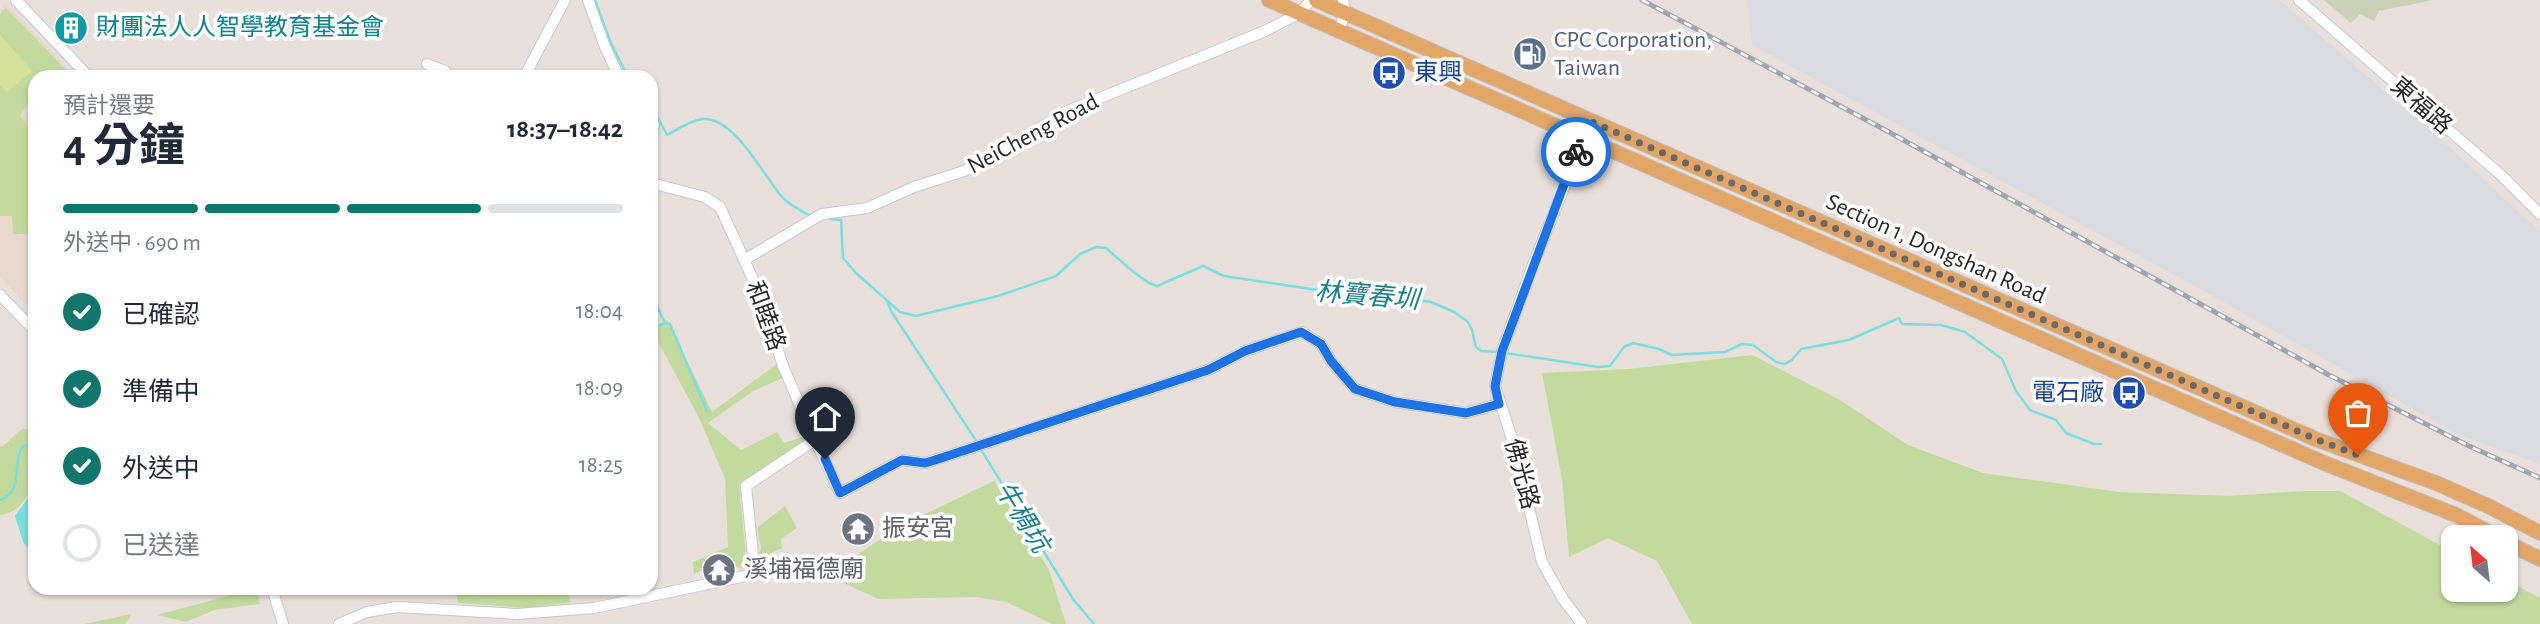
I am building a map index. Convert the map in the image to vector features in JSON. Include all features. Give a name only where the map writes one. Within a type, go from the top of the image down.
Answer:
[{"type":"main road","name":"Section 1, Dongshan Road","points":[[1269,0],[2324,463],[2475,525]]},
{"type":"main road","name":"Section 1, Dongshan Road","points":[[1313,0],[1344,7],[1590,121],[2318,440],[2435,482],[2540,533]]},
{"type":"main road","points":[[2189,403],[2197,387]]},
{"type":"main road","points":[[2518,548],[2540,559]]},
{"type":"street","points":[[16,0],[82,70]]},
{"type":"street","points":[[528,70],[565,0]]},
{"type":"street","points":[[588,0],[616,70]]},
{"type":"street","name":"NeiCheng Road","points":[[744,260],[822,214],[867,208],[914,187],[964,171],[1002,153],[1063,113],[1265,31],[1300,13],[1313,0]]},
{"type":"street","name":"東福路","points":[[2299,0],[2502,176],[2540,214]]},
{"type":"street","points":[[1339,31],[1344,7]]},
{"type":"street","points":[[427,64],[442,70]]},
{"type":"street","name":"佛光路","points":[[1582,624],[1563,599],[1542,562],[1514,445],[1495,386],[1502,353],[1532,267],[1568,178],[1581,136],[1590,121]]},
{"type":"street","name":"和睦路","points":[[658,185],[705,197],[720,207],[761,297],[783,366],[840,493],[902,460],[925,463],[979,446],[1208,370],[1245,351],[1301,332],[1321,344],[1331,361],[1355,389],[1395,402],[1466,413],[1499,404]]},
{"type":"street","points":[[0,295],[28,324]]},
{"type":"street","points":[[658,594],[755,574],[746,486],[815,440]]},
{"type":"street","points":[[274,595],[284,624]]},
{"type":"street","points":[[340,624],[367,612],[397,607],[517,614],[594,608],[656,595]]},
{"type":"shaded area","points":[[1747,0],[2279,0],[2448,146],[2540,232],[2540,464],[2457,434],[2204,291],[1752,45]]},
{"type":"shaded area","points":[[6,4],[69,70],[28,70],[28,307],[0,277],[0,10]]},
{"type":"green space","points":[[2324,0],[2433,0],[2379,11],[2374,21],[2360,14],[2351,23]]},
{"type":"green space","points":[[6,8],[66,70],[28,70],[28,103],[20,116],[28,126],[28,234],[13,234],[12,216],[0,216],[0,14]]},
{"type":"green space","points":[[0,35],[31,70],[28,70],[28,75],[7,93],[0,85]]},
{"type":"green space","points":[[667,320],[712,412],[777,364],[783,378],[753,391],[708,423],[741,450],[777,432],[784,443],[806,436],[809,441],[739,485],[747,566],[743,569],[721,563],[694,574],[693,562],[728,547],[725,478],[699,418],[658,342],[658,327]]},
{"type":"green space","points":[[1752,355],[1840,400],[1908,445],[1983,473],[2119,492],[2229,496],[2340,491],[2441,546],[2441,602],[2518,602],[2518,586],[2540,598],[2540,624],[1692,624],[1657,561],[1608,538],[1569,557],[1562,479],[1542,373],[1628,369]]},
{"type":"green space","points":[[23,428],[28,430],[28,494],[22,504],[0,515],[0,446]]},
{"type":"green space","points":[[994,481],[1049,570],[1066,624],[1052,624],[1007,602],[976,597],[878,599],[827,575],[900,526]]},
{"type":"green space","points":[[785,506],[797,528],[781,539],[782,548],[769,554],[762,563],[758,555],[761,548],[757,528]]},
{"type":"green space","points":[[231,595],[258,595],[260,604],[214,610],[186,622],[157,615]]},
{"type":"green space","points":[[457,595],[569,595],[570,603],[526,608],[458,603]]},
{"type":"green space","points":[[132,614],[125,624],[84,624]]},
{"type":"water","points":[[28,498],[28,548],[23,542],[15,516]]},
{"type":"waterway","name":"林寶春圳","points":[[595,0],[624,70]]},
{"type":"waterway","name":"林寶春圳","points":[[658,118],[667,135],[703,119],[715,121],[726,128],[748,150],[783,198],[811,216]]},
{"type":"waterway","name":"林寶春圳","points":[[830,219],[841,220],[843,258],[856,273],[900,312],[916,316],[998,296],[1056,276],[1080,254],[1096,247],[1106,248],[1131,270],[1157,286],[1203,266],[1224,276],[1331,292],[1366,302],[1388,294],[1431,302],[1467,321],[1476,347],[1481,351],[1498,352]]},
{"type":"waterway","name":"牛椆坑","points":[[887,301],[977,442]]},
{"type":"waterway","points":[[658,308],[665,323],[670,324],[707,411]]},
{"type":"waterway","name":"林寶春圳","points":[[1505,353],[1598,367],[1610,366],[1624,347],[1633,343],[1672,355],[1725,352],[1742,344],[1753,345],[1776,362],[1785,364],[1801,349],[1849,340],[1899,318],[1902,324],[1941,325],[1965,332],[2002,359],[2016,391],[2030,410],[2056,420],[2066,433],[2101,444]]},
{"type":"waterway","points":[[658,326],[665,323]]},
{"type":"waterway","points":[[0,500],[12,490],[20,453],[23,446],[28,446]]},
{"type":"waterway","name":"牛椆坑","points":[[980,448],[1073,599],[1094,624]]},
{"type":"railway","points":[[1642,0],[1887,131],[2329,375],[2469,446],[2540,478]]},
{"type":"way so far","points":[[1576,152],[1590,121],[2318,440],[2358,455]]},
{"type":"place","name":"財團法人人智學教育基金會","points":[[71,28]]},
{"type":"place","name":"CPC Corporation, Taiwan","points":[[1530,54]]},
{"type":"place","name":"東興","points":[[1389,73]]},
{"type":"place","name":"電石廠","points":[[2129,393]]},
{"type":"place","name":"振安宮","points":[[858,529]]},
{"type":"place","name":"溪埔福德廟","points":[[719,570]]},
{"type":"route","points":[[825,459],[840,493],[902,460],[925,463],[935,460],[1208,370],[1245,351],[1301,332],[1321,344],[1331,361],[1355,389],[1395,402],[1466,413],[1499,404],[1495,386],[1502,351],[1576,152]]}]
